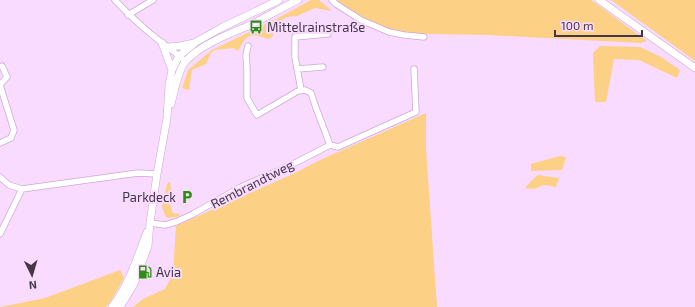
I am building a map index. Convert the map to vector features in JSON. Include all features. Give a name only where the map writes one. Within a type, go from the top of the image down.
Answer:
[{"type":"street","points":[[115,0],[128,15],[185,61]]},
{"type":"street","points":[[128,15],[153,0]]},
{"type":"street","points":[[167,118],[169,85],[172,70],[179,56],[196,42],[278,0]]},
{"type":"street","points":[[120,307],[134,284],[148,246],[157,174],[167,118],[178,78],[185,61],[206,46],[298,0]]},
{"type":"street","points":[[332,0],[361,20],[383,30],[404,35],[424,37]]},
{"type":"street","points":[[599,0],[695,68]]},
{"type":"street","points":[[301,90],[297,69],[295,37],[328,34]]},
{"type":"street","points":[[165,45],[180,46],[196,42]]},
{"type":"street","points":[[165,45],[172,70]]},
{"type":"street","points":[[248,46],[246,55],[248,68],[247,98],[257,115],[298,91],[306,90],[312,93],[330,145]]},
{"type":"street","points":[[0,144],[11,138],[14,130],[0,86],[6,77],[2,66]]},
{"type":"street","points":[[297,69],[324,67]]},
{"type":"street","name":"Rembrandtweg","points":[[150,222],[165,225],[176,222],[241,187],[291,165],[330,145],[338,147],[416,112],[414,69]]},
{"type":"street","points":[[0,177],[8,185],[22,189],[138,173],[157,174]]},
{"type":"street","points":[[0,234],[22,189]]},
{"type":"street","points":[[112,307],[129,280],[150,222]]},
{"type":"shaded area","points":[[311,0],[319,0],[332,11],[315,8],[297,16],[287,17],[272,26],[273,36],[269,39],[258,36],[250,36],[244,40],[238,51],[233,48],[215,50],[211,53],[206,64],[192,70],[189,90],[182,88],[188,70],[212,50]]},
{"type":"shaded area","points":[[336,0],[591,0],[647,41],[641,43],[399,32],[367,20]]},
{"type":"shaded area","points":[[611,0],[695,0],[695,61],[618,5]]},
{"type":"shaded area","points":[[600,46],[640,47],[661,57],[680,70],[677,78],[639,60],[614,59],[606,102],[595,102],[593,53]]},
{"type":"shaded area","points":[[426,113],[426,149],[437,307],[133,307],[143,299],[165,289],[173,273],[176,226]]},
{"type":"shaded area","points":[[560,156],[566,157],[562,170],[531,171],[531,164]]},
{"type":"shaded area","points":[[538,175],[559,178],[556,187],[544,185],[534,189],[525,188]]},
{"type":"shaded area","points":[[170,181],[172,199],[170,205],[173,213],[180,214],[176,217],[167,218],[162,206],[167,184]]},
{"type":"shaded area","points":[[120,270],[124,278],[106,307],[0,307],[45,298]]},
{"type":"place","name":"Mittelrainstraße","points":[[256,27]]},
{"type":"place","name":"Parkdeck","points":[[187,197]]},
{"type":"place","name":"Avia","points":[[145,272]]}]
